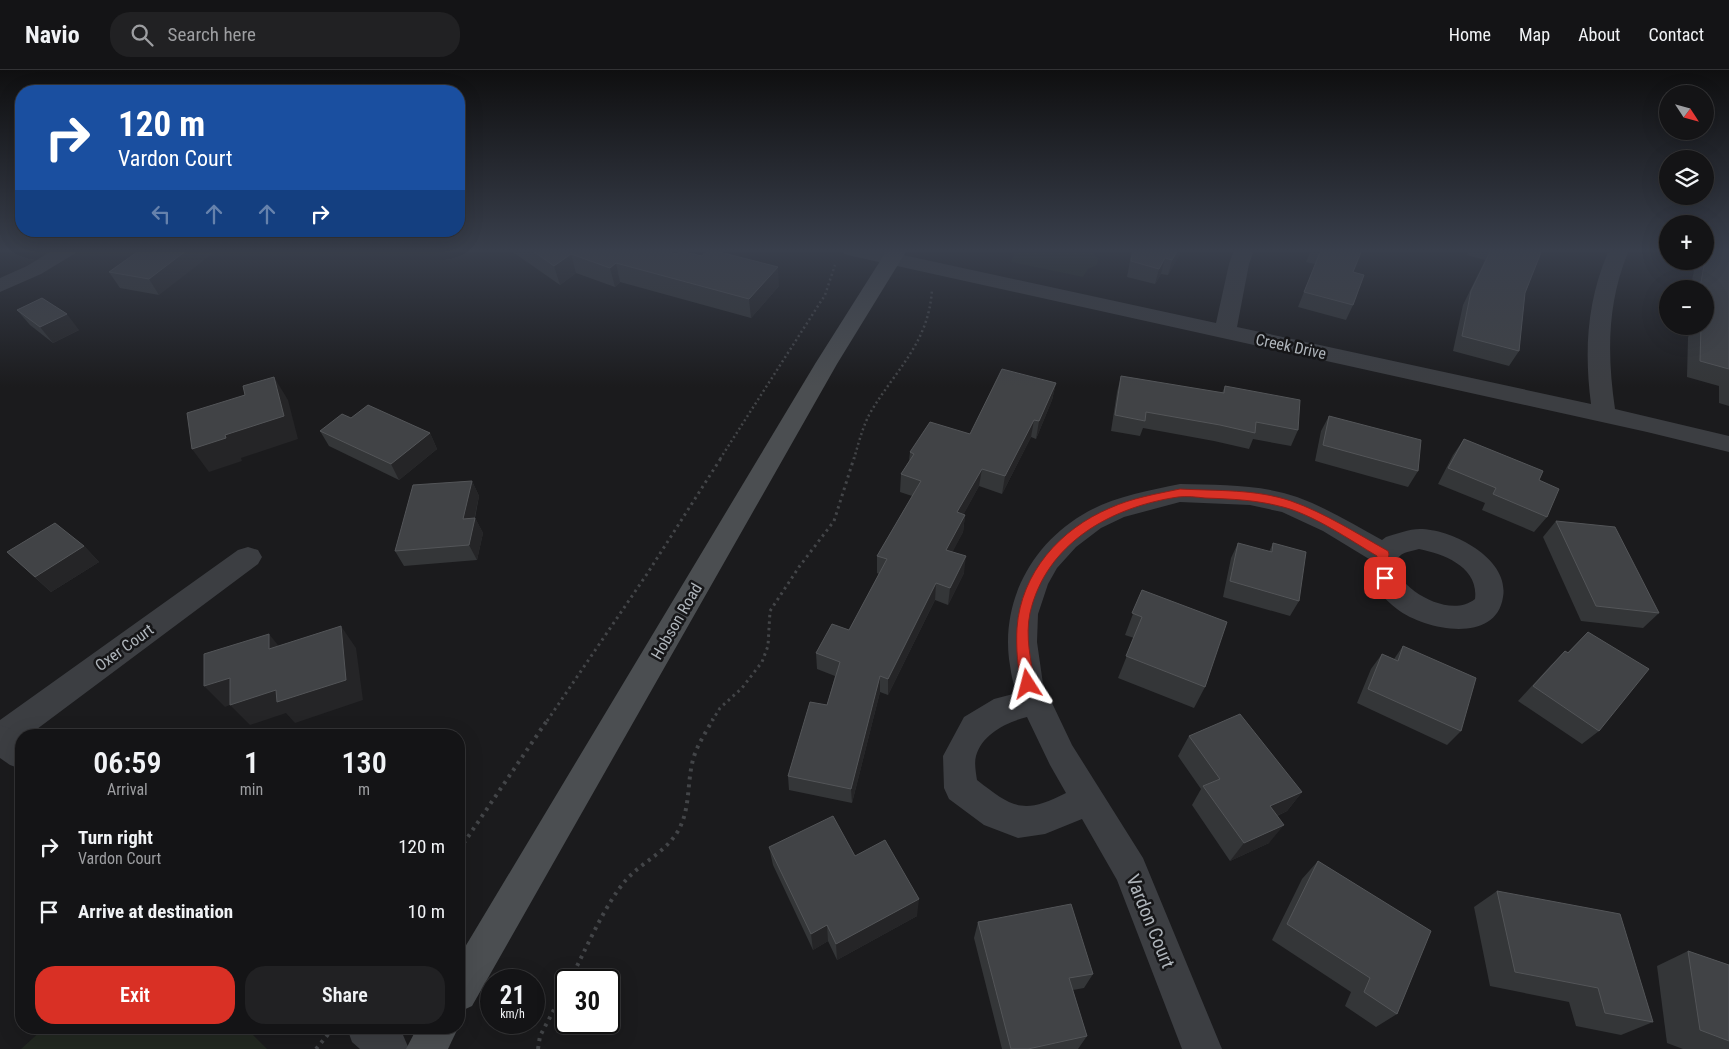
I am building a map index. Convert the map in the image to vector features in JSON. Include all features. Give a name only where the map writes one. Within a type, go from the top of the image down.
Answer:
[{"type":"main road","name":"Hobson Road","points":[[465,983],[826,364],[869,296]]},
{"type":"main road","points":[[426,1049],[435,1034]]},
{"type":"street","name":"Creek Drive","points":[[1069,296],[1729,444]]},
{"type":"street","points":[[1225,332],[1232,296]]},
{"type":"street","points":[[1602,296],[1599,381],[1604,415]]},
{"type":"street","name":"Vardon Court","points":[[1202,1049],[1131,870],[1061,755],[1028,684],[1022,642],[1024,614],[1034,583],[1047,561],[1066,540],[1092,521],[1115,510],[1180,493],[1250,496],[1288,504],[1306,511],[1384,554]]},
{"type":"street","name":"Oxer Court","points":[[0,738],[248,557]]},
{"type":"street","points":[[1036,701],[1005,709],[975,727],[959,756],[961,788],[987,808],[1017,822],[1053,816],[1088,799]]},
{"type":"street","points":[[0,738],[15,750]]},
{"type":"street","points":[[373,1034],[389,1049]]},
{"type":"path","points":[[465,841],[652,566],[825,296]]},
{"type":"path","points":[[576,969],[616,892],[626,879],[666,848],[679,829],[688,805],[692,764],[698,745],[720,708],[742,688],[762,662],[768,646],[770,611],[799,567],[834,521],[869,416],[913,352],[924,330],[931,305],[930,296]]},
{"type":"path","points":[[538,1049],[540,1036],[555,1008]]},
{"type":"path","points":[[316,1049],[329,1034]]},
{"type":"shaded area","points":[[37,1034],[252,1034],[267,1049],[21,1049]]},
{"type":"building","points":[[737,296],[752,296],[749,299]]},
{"type":"building","points":[[1318,296],[1356,296],[1353,305]]},
{"type":"building","points":[[1470,296],[1525,296],[1519,351],[1462,336]]},
{"type":"building","points":[[1714,296],[1729,296],[1729,369],[1700,361],[1701,335],[1714,335]]},
{"type":"building","points":[[42,298],[67,314],[40,327],[17,310]]},
{"type":"building","points":[[1002,369],[1056,383],[1039,421],[1034,420],[1005,476],[982,469],[957,512],[965,515],[946,550],[966,556],[950,588],[936,583],[888,679],[880,676],[851,789],[788,776],[810,702],[827,705],[840,662],[816,653],[832,624],[849,630],[887,559],[877,556],[921,481],[901,474],[914,454],[910,452],[930,422],[970,434]]},
{"type":"building","points":[[1121,376],[1224,393],[1225,386],[1300,400],[1298,430],[1256,422],[1255,433],[1146,412],[1145,421],[1115,415]]},
{"type":"building","points":[[274,377],[284,416],[225,435],[226,438],[192,449],[187,413],[245,395],[243,386]]},
{"type":"building","points":[[368,405],[430,433],[391,464],[320,431],[342,414],[351,418]]},
{"type":"building","points":[[1329,416],[1421,440],[1418,471],[1323,445]]},
{"type":"building","points":[[1464,439],[1543,471],[1539,480],[1559,489],[1547,517],[1493,494],[1496,488],[1448,468]]},
{"type":"building","points":[[472,481],[463,519],[475,518],[469,545],[395,551],[413,485]]},
{"type":"building","points":[[1556,521],[1615,527],[1659,613],[1596,606]]},
{"type":"building","points":[[55,523],[84,546],[35,577],[7,552]]},
{"type":"building","points":[[1238,543],[1272,552],[1273,543],[1306,552],[1299,601],[1230,581]]},
{"type":"building","points":[[1142,590],[1227,622],[1205,687],[1126,656],[1142,617],[1132,613]]},
{"type":"building","points":[[341,626],[346,680],[277,702],[276,690],[230,705],[230,678],[204,686],[204,654],[269,634],[269,649]]},
{"type":"building","points":[[1588,632],[1649,669],[1599,731],[1533,686],[1565,651],[1568,653]]},
{"type":"building","points":[[1403,646],[1476,678],[1461,731],[1368,689],[1382,654],[1398,661]]},
{"type":"building","points":[[1240,714],[1302,792],[1270,806],[1284,825],[1244,843],[1203,786],[1220,779],[1189,736]]},
{"type":"building","points":[[833,816],[855,856],[885,840],[919,899],[836,944],[827,925],[811,934],[769,847]]},
{"type":"building","points":[[1318,861],[1431,931],[1397,1014],[1364,992],[1370,978],[1287,924]]},
{"type":"building","points":[[1497,891],[1620,914],[1653,1022],[1605,1013],[1598,988],[1515,972]]},
{"type":"building","points":[[1071,904],[1093,974],[1069,978],[1087,1036],[1028,1049],[1011,1049],[978,922]]},
{"type":"building","points":[[1688,951],[1729,965],[1729,1041],[1700,1030]]},
{"type":"route","points":[[1028,684],[1022,642],[1024,614],[1034,583],[1040,572],[1047,561],[1066,540],[1092,521],[1115,510],[1137,503],[1180,493],[1250,496],[1288,504],[1332,524],[1384,554],[1381,566],[1385,578]]}]
